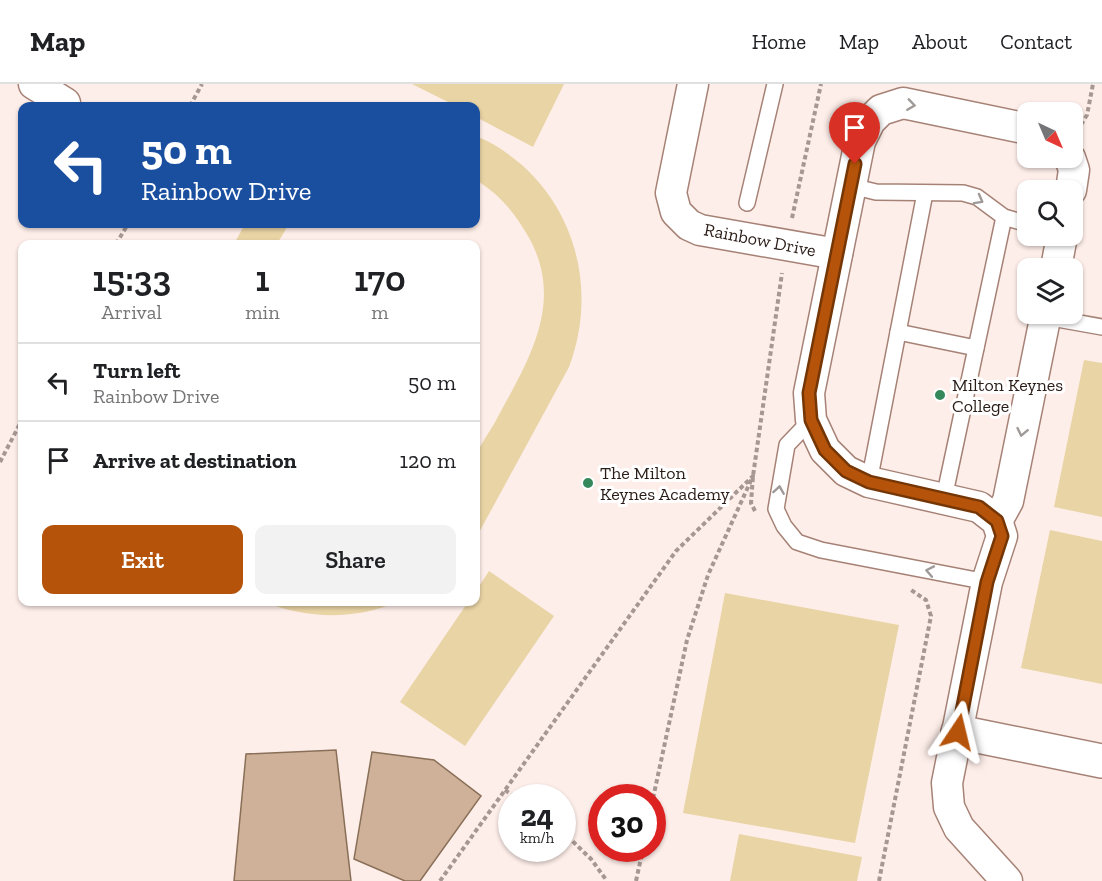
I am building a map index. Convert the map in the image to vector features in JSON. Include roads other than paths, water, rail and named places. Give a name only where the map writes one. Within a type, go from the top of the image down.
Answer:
[{"type":"street","points":[[34,84],[63,102]]},
{"type":"street","name":"Rainbow Drive","points":[[693,84],[671,193],[676,212],[689,225],[700,231],[837,254]]},
{"type":"street","name":"Rainbow Drive","points":[[997,521],[979,507],[869,482],[846,471],[825,450],[811,420],[809,393],[860,141],[870,121],[881,110],[903,103],[1017,127]]},
{"type":"street","points":[[1007,881],[959,828],[950,807],[947,783],[987,582],[1002,536],[997,521],[1008,501],[1044,324]]},
{"type":"street","points":[[958,732],[1102,761]]},
{"type":"lane","points":[[747,203],[775,84]]},
{"type":"lane","points":[[851,186],[876,192],[963,193],[977,197],[1004,217],[1017,221]]},
{"type":"lane","points":[[869,482],[925,193]]},
{"type":"lane","points":[[944,498],[1004,217]]},
{"type":"lane","points":[[1083,323],[1102,327]]},
{"type":"lane","points":[[898,332],[976,348]]},
{"type":"lane","points":[[811,420],[787,445],[776,509],[784,526],[797,542],[821,550],[987,582]]},
{"type":"place","name":"Milton Keynes College","points":[[940,395]]},
{"type":"place","name":"The Milton Keynes Academy","points":[[588,483]]}]
